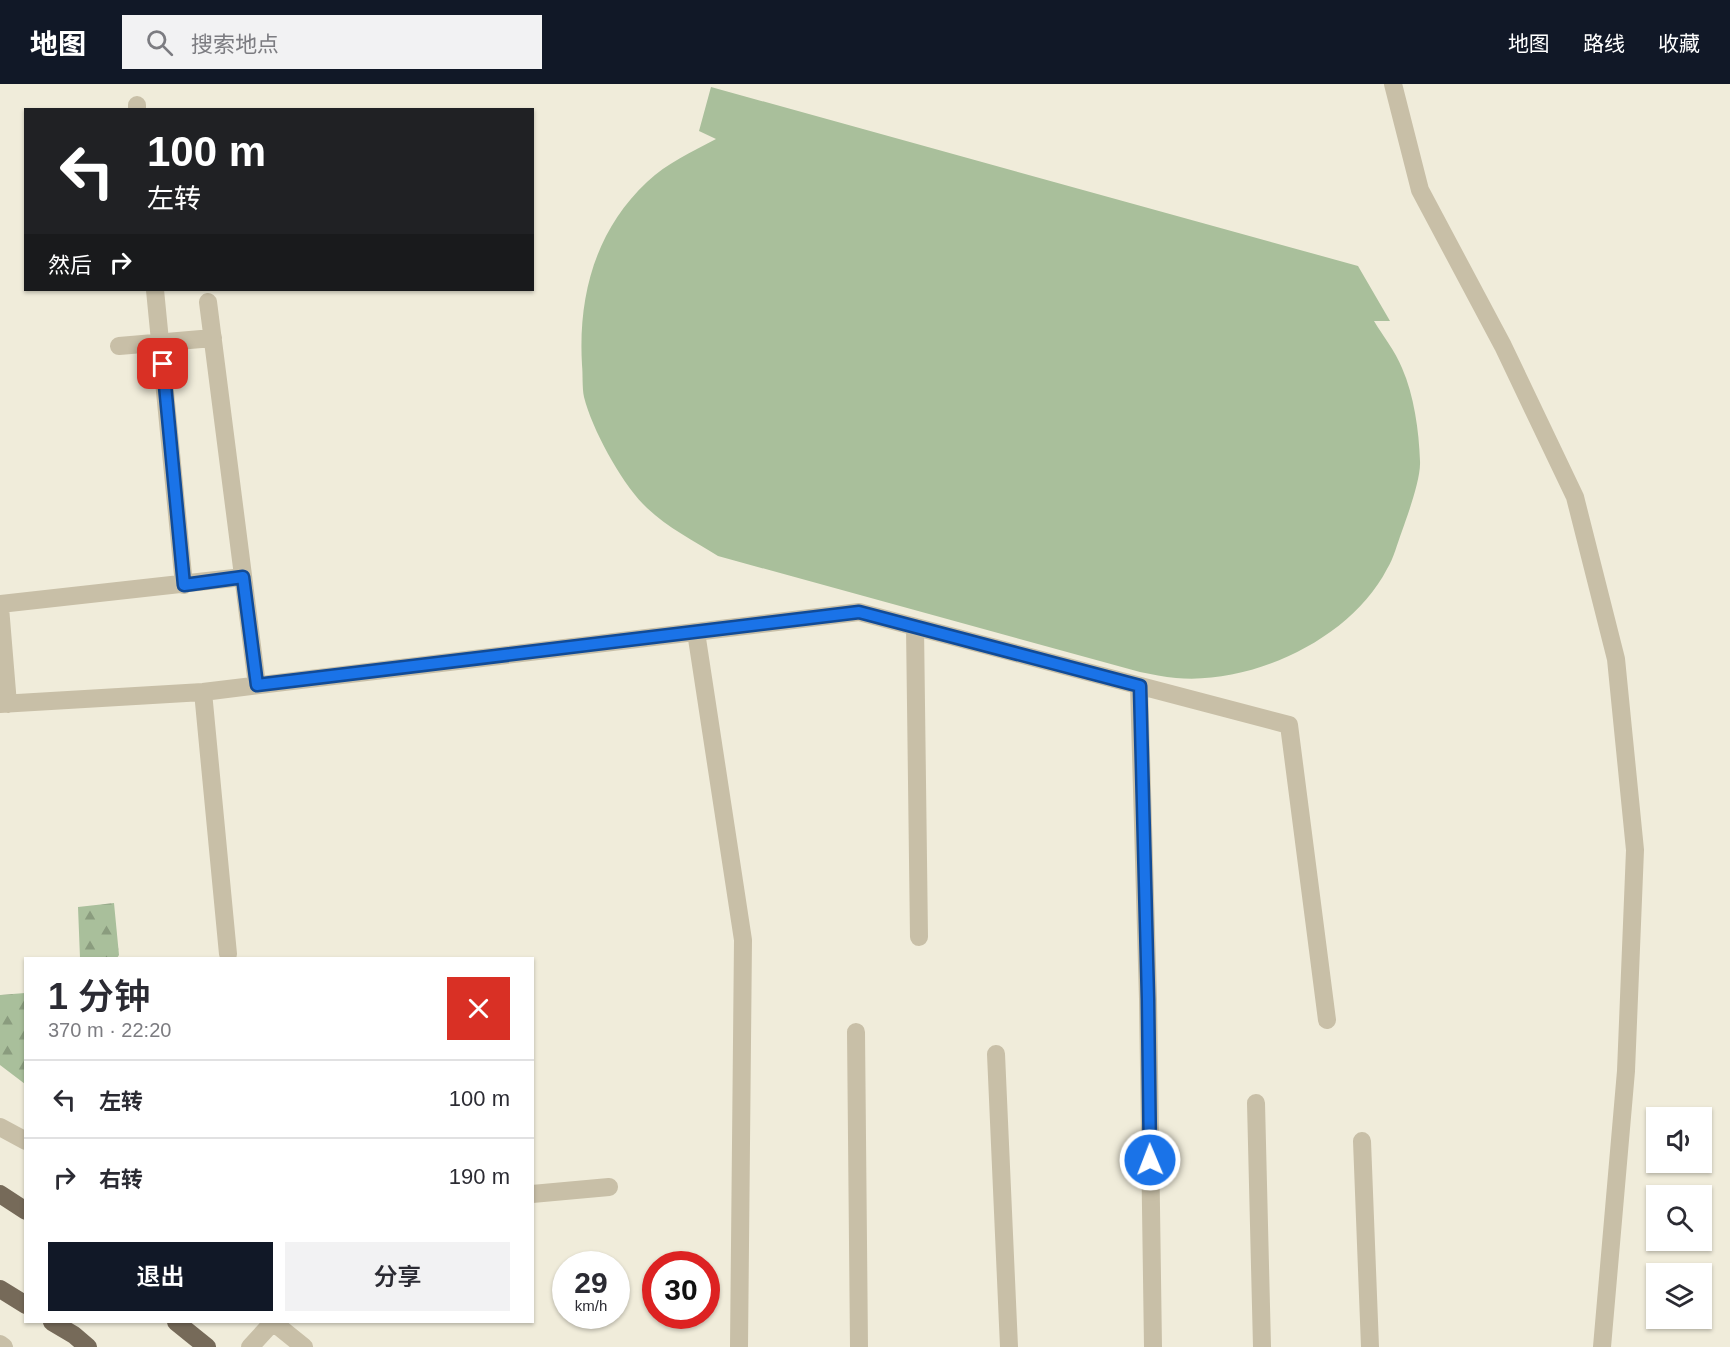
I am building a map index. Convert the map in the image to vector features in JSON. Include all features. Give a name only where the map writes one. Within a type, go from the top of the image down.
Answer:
[{"type":"main road","points":[[0,1194],[24,1210]]},
{"type":"main road","points":[[0,1290],[24,1304]]},
{"type":"main road","points":[[54,1323],[75,1335],[88,1347]]},
{"type":"main road","points":[[177,1323],[207,1347]]},
{"type":"street","points":[[1393,84],[1420,190],[1503,346],[1575,496],[1616,659],[1635,850],[1626,1071],[1602,1347]]},
{"type":"street","points":[[155,291],[184,585]]},
{"type":"street","points":[[208,302],[257,685]]},
{"type":"street","points":[[119,346],[213,338]]},
{"type":"street","points":[[243,577],[0,606],[4,704],[203,692],[859,612],[1289,725],[1327,1020]]},
{"type":"street","points":[[915,627],[919,937]]},
{"type":"street","points":[[696,632],[743,940],[739,1347]]},
{"type":"street","points":[[1140,686],[1148,999],[1153,1347]]},
{"type":"street","points":[[203,692],[228,954]]},
{"type":"street","points":[[856,1032],[859,1347]]},
{"type":"street","points":[[996,1054],[1009,1347]]},
{"type":"street","points":[[1256,1103],[1262,1347]]},
{"type":"street","points":[[0,1127],[24,1140]]},
{"type":"street","points":[[1362,1141],[1370,1347]]},
{"type":"street","points":[[534,1194],[609,1187]]},
{"type":"street","points":[[250,1347],[272,1323]]},
{"type":"street","points":[[274,1323],[304,1347]]},
{"type":"street","points":[[0,1344],[4,1347]]},
{"type":"green space","points":[[711,87],[1358,266],[1390,321],[1374,321],[1396,356],[1410,390],[1420,461],[1414,496],[1394,556],[1371,594],[1350,617],[1324,636],[1267,665],[1236,674],[1205,678],[1172,678],[1140,672],[718,556],[660,519],[643,504],[625,482],[593,424],[584,397],[583,314],[587,290],[603,243],[629,201],[663,169],[716,139],[699,131]]},
{"type":"green space","points":[[114,903],[118,957],[80,957],[78,907]]},
{"type":"green space","points":[[24,993],[24,1083],[0,1065],[0,995]]},
{"type":"route","points":[[163,364],[184,585],[243,577],[257,685],[859,612],[1140,686],[1150,1160]]}]
